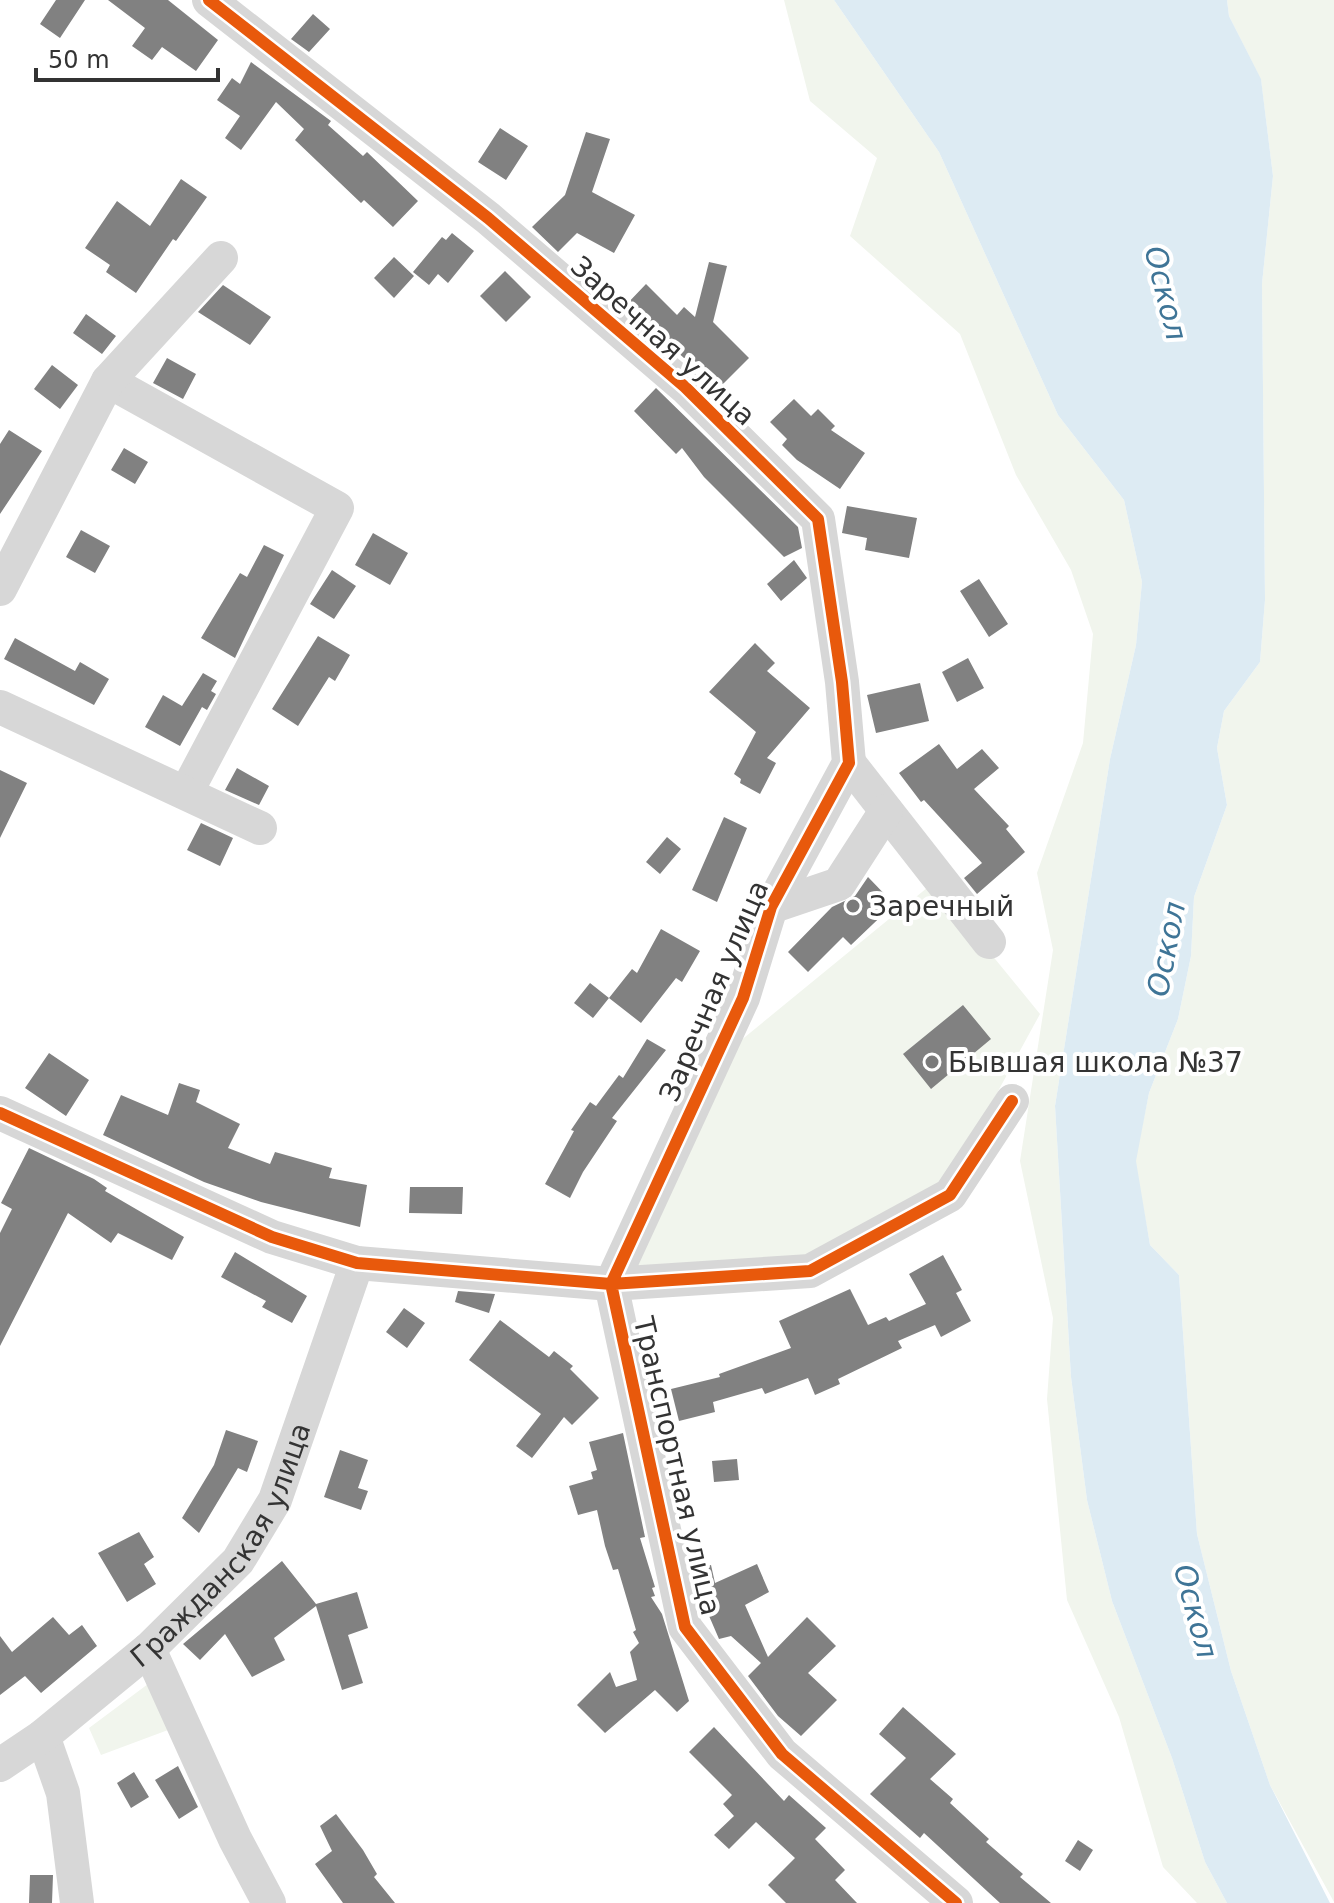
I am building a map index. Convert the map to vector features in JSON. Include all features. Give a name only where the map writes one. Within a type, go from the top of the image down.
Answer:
[{"type":"street","name":"Заречная улица","points":[[209,0],[488,218],[685,387],[818,519],[842,682],[849,763],[771,907],[743,998],[611,1284]]},
{"type":"street","points":[[0,589],[108,381],[221,258]]},
{"type":"street","points":[[108,381],[337,508],[187,791]]},
{"type":"street","points":[[0,707],[187,791],[260,828]]},
{"type":"street","points":[[849,763],[989,942]]},
{"type":"street","points":[[771,907],[839,884],[886,811]]},
{"type":"street","points":[[611,1284],[810,1271],[950,1195],[1012,1101]]},
{"type":"street","name":"Транспортная улица","points":[[0,1113],[272,1237],[357,1263],[611,1284],[685,1627],[782,1754],[956,1903]]},
{"type":"street","name":"Гражданская улица","points":[[0,1765],[43,1736],[149,1649],[238,1561],[275,1500],[357,1263]]},
{"type":"street","points":[[149,1649],[235,1839],[269,1903]]},
{"type":"street","points":[[43,1736],[63,1793],[77,1903]]},
{"type":"shaded area","points":[[784,0],[834,0],[939,152],[1058,415],[1124,500],[1142,582],[1136,645],[1110,759],[1055,1106],[1071,1377],[1087,1500],[1112,1601],[1172,1758],[1205,1862],[1227,1903],[1197,1903],[1163,1867],[1119,1717],[1067,1600],[1047,1399],[1053,1318],[1020,1161],[1053,950],[1037,873],[1083,743],[1093,634],[1071,570],[1016,475],[960,334],[850,236],[877,158],[810,101]]},
{"type":"shaded area","points":[[1227,0],[1334,0],[1334,1902],[1270,1785],[1231,1671],[1197,1534],[1179,1275],[1150,1245],[1135,1161],[1149,1093],[1178,1019],[1191,956],[1194,897],[1227,805],[1217,748],[1224,711],[1260,662],[1265,600],[1262,284],[1273,176],[1261,80],[1229,16]]},
{"type":"shaded area","points":[[933,883],[1040,1014],[941,1196],[806,1267],[623,1277],[734,1046]]},
{"type":"shaded area","points":[[148,1684],[168,1730],[101,1755],[89,1728]]},
{"type":"water","name":"Оскол","points":[[834,0],[1227,0],[1229,16],[1261,79],[1273,176],[1262,284],[1265,600],[1260,662],[1224,711],[1217,748],[1227,805],[1194,897],[1191,956],[1178,1019],[1149,1093],[1136,1161],[1150,1245],[1179,1275],[1197,1534],[1231,1671],[1270,1785],[1330,1903],[1227,1903],[1205,1862],[1172,1758],[1112,1601],[1087,1500],[1071,1377],[1055,1106],[1110,759],[1136,645],[1142,582],[1124,500],[1058,415],[939,152]]},
{"type":"building","points":[[56,0],[85,0],[60,38],[40,24]]},
{"type":"building","points":[[108,0],[168,0],[218,40],[196,71],[162,47],[152,60],[132,46],[145,28]]},
{"type":"building","points":[[313,14],[330,29],[309,52],[291,39]]},
{"type":"building","points":[[251,62],[331,121],[328,125],[363,156],[367,152],[418,201],[393,227],[364,200],[361,203],[295,140],[304,129],[276,102],[241,150],[225,138],[240,116],[217,100],[232,78],[240,84]]},
{"type":"building","points":[[500,128],[528,146],[506,180],[478,162]]},
{"type":"building","points":[[586,132],[610,139],[592,192],[635,215],[614,253],[577,233],[558,252],[532,227],[565,195]]},
{"type":"building","points":[[181,179],[207,197],[136,293],[106,272],[110,265],[85,248],[117,201],[150,226]]},
{"type":"building","points":[[452,233],[474,251],[448,283],[438,274],[429,285],[413,272],[442,237],[446,240]]},
{"type":"building","points":[[394,257],[414,276],[394,298],[374,278]]},
{"type":"building","points":[[709,262],[727,266],[713,322],[749,358],[720,387],[691,357],[684,358],[625,306],[646,284],[677,315],[684,307],[695,317]]},
{"type":"building","points":[[505,271],[531,297],[506,322],[480,296]]},
{"type":"building","points":[[223,285],[271,317],[250,345],[198,312]]},
{"type":"building","points":[[86,314],[116,336],[102,354],[73,333]]},
{"type":"building","points":[[167,358],[196,374],[183,399],[153,383]]},
{"type":"building","points":[[52,365],[78,385],[60,409],[34,389]]},
{"type":"building","points":[[656,388],[798,527],[802,548],[784,557],[704,477],[682,448],[676,454],[634,411]]},
{"type":"building","points":[[794,399],[811,416],[818,409],[835,426],[831,430],[865,453],[840,489],[797,460],[782,445],[787,439],[770,422]]},
{"type":"building","points":[[9,430],[42,451],[0,514],[0,444]]},
{"type":"building","points":[[124,448],[148,462],[135,484],[111,470]]},
{"type":"building","points":[[847,506],[917,518],[909,558],[865,550],[867,538],[842,533]]},
{"type":"building","points":[[81,530],[110,546],[95,573],[66,557]]},
{"type":"building","points":[[373,533],[408,553],[390,585],[355,565]]},
{"type":"building","points":[[264,545],[284,555],[235,658],[201,638],[240,573],[247,577]]},
{"type":"building","points":[[794,560],[807,578],[781,601],[767,584]]},
{"type":"building","points":[[332,570],[356,586],[334,619],[310,604]]},
{"type":"building","points":[[979,579],[1008,624],[989,637],[960,591]]},
{"type":"building","points":[[318,636],[350,655],[335,681],[329,677],[298,726],[272,709]]},
{"type":"building","points":[[15,638],[75,671],[80,662],[109,679],[94,705],[4,659]]},
{"type":"building","points":[[755,643],[775,663],[767,671],[810,708],[767,758],[776,763],[760,794],[740,783],[741,779],[734,774],[756,732],[709,692]]},
{"type":"building","points":[[968,658],[984,688],[957,702],[942,672]]},
{"type":"building","points":[[203,673],[217,681],[211,691],[216,694],[207,710],[202,707],[180,746],[145,727],[163,695],[182,706]]},
{"type":"building","points":[[920,683],[929,721],[876,733],[867,695]]},
{"type":"building","points":[[939,744],[957,769],[982,749],[999,768],[974,789],[1009,826],[1006,829],[1025,852],[977,894],[964,878],[982,863],[924,800],[921,802],[899,773]]},
{"type":"building","points":[[237,768],[269,786],[259,805],[225,790]]},
{"type":"building","points":[[0,770],[27,783],[0,838]]},
{"type":"building","points":[[724,817],[747,828],[717,902],[692,890]]},
{"type":"building","points":[[201,823],[233,838],[220,866],[187,850]]},
{"type":"building","points":[[667,837],[681,849],[660,874],[646,862]]},
{"type":"building","points":[[868,877],[894,904],[851,945],[843,937],[808,972],[788,952],[832,907],[855,896]]},
{"type":"building","points":[[661,929],[700,951],[682,982],[676,978],[641,1023],[609,998],[632,969],[637,973]]},
{"type":"building","points":[[590,983],[609,998],[593,1018],[574,1003]]},
{"type":"building","points":[[963,1005],[991,1039],[931,1089],[903,1054]]},
{"type":"building","points":[[647,1039],[666,1050],[612,1118],[617,1121],[583,1172],[570,1198],[545,1184],[574,1131],[571,1130],[590,1102],[596,1106],[619,1075],[623,1078]]},
{"type":"building","points":[[49,1053],[89,1080],[66,1116],[25,1088]]},
{"type":"building","points":[[179,1083],[200,1090],[196,1102],[240,1124],[228,1148],[270,1164],[275,1152],[332,1168],[329,1178],[367,1185],[360,1227],[261,1202],[204,1182],[103,1135],[121,1095],[168,1115]]},
{"type":"building","points":[[29,1148],[94,1179],[107,1188],[105,1191],[184,1237],[172,1260],[118,1233],[111,1243],[68,1213],[0,1346],[0,1233],[12,1209],[1,1203]]},
{"type":"building","points":[[410,1187],[463,1187],[462,1214],[409,1213]]},
{"type":"building","points":[[235,1252],[307,1296],[292,1323],[262,1307],[266,1301],[221,1277]]},
{"type":"building","points":[[943,1255],[962,1290],[956,1293],[971,1321],[941,1337],[935,1325],[898,1341],[902,1348],[838,1379],[840,1384],[815,1395],[808,1378],[765,1394],[762,1388],[713,1402],[715,1412],[679,1421],[671,1389],[720,1377],[719,1374],[791,1348],[779,1321],[850,1289],[868,1325],[886,1317],[889,1321],[926,1304],[909,1274]]},
{"type":"building","points":[[458,1291],[495,1294],[489,1313],[455,1302]]},
{"type":"building","points":[[404,1308],[425,1323],[407,1348],[386,1332]]},
{"type":"building","points":[[500,1320],[549,1357],[554,1351],[573,1366],[570,1369],[599,1398],[572,1425],[564,1417],[532,1458],[516,1446],[541,1414],[469,1360]]},
{"type":"building","points":[[226,1430],[258,1441],[247,1472],[238,1468],[199,1533],[182,1518],[214,1465]]},
{"type":"building","points":[[623,1433],[645,1537],[640,1538],[655,1587],[652,1588],[655,1596],[651,1597],[662,1614],[689,1701],[677,1712],[655,1690],[605,1733],[577,1705],[610,1672],[616,1687],[637,1680],[630,1652],[639,1643],[633,1632],[636,1630],[618,1569],[613,1570],[605,1546],[597,1510],[578,1515],[569,1486],[593,1479],[591,1472],[597,1470],[589,1442]]},
{"type":"building","points":[[340,1450],[368,1460],[358,1488],[368,1491],[361,1510],[324,1497]]},
{"type":"building","points":[[737,1459],[739,1480],[714,1482],[712,1461]]},
{"type":"building","points":[[139,1532],[154,1557],[144,1564],[156,1584],[127,1602],[98,1553]]},
{"type":"building","points":[[282,1561],[316,1604],[357,1592],[368,1628],[348,1635],[363,1683],[342,1690],[316,1606],[274,1638],[285,1660],[252,1677],[225,1634],[200,1660],[183,1644]]},
{"type":"building","points":[[757,1564],[769,1592],[745,1605],[768,1657],[807,1617],[836,1646],[808,1673],[837,1700],[801,1736],[778,1716],[748,1676],[761,1663],[731,1636],[719,1639],[697,1588],[693,1569],[711,1565],[715,1583]]},
{"type":"building","points":[[53,1617],[69,1635],[82,1625],[97,1646],[41,1693],[25,1676],[0,1695],[0,1636],[12,1652]]},
{"type":"building","points":[[903,1707],[956,1754],[930,1779],[953,1799],[950,1803],[989,1839],[986,1842],[1023,1874],[1020,1877],[1051,1903],[1000,1903],[924,1833],[920,1838],[870,1794],[906,1758],[879,1734]]},
{"type":"building","points":[[714,1727],[784,1801],[789,1795],[826,1828],[815,1839],[845,1870],[835,1880],[857,1903],[786,1903],[768,1885],[795,1858],[756,1822],[729,1849],[714,1835],[734,1816],[723,1804],[732,1795],[689,1752]]},
{"type":"building","points":[[178,1766],[198,1807],[179,1819],[155,1780]]},
{"type":"building","points":[[134,1772],[149,1797],[131,1808],[117,1783]]},
{"type":"building","points":[[336,1814],[363,1850],[377,1874],[374,1877],[395,1903],[343,1903],[315,1864],[332,1851],[320,1826]]},
{"type":"building","points":[[1078,1840],[1093,1850],[1080,1871],[1065,1861]]},
{"type":"building","points":[[30,1875],[53,1875],[52,1903],[29,1903]]},
{"type":"cycle path","points":[[209,0],[488,218],[685,387],[818,519],[842,682],[849,763],[771,907],[743,998],[611,1284],[810,1271],[950,1195],[1012,1101]]},
{"type":"cycle path","points":[[0,1113],[272,1237],[357,1263],[611,1284],[685,1627],[782,1754],[956,1903]]},
{"type":"place","name":"Заречный","points":[[853,906]]},
{"type":"place","name":"Бывшая школа №37","points":[[932,1062]]}]
